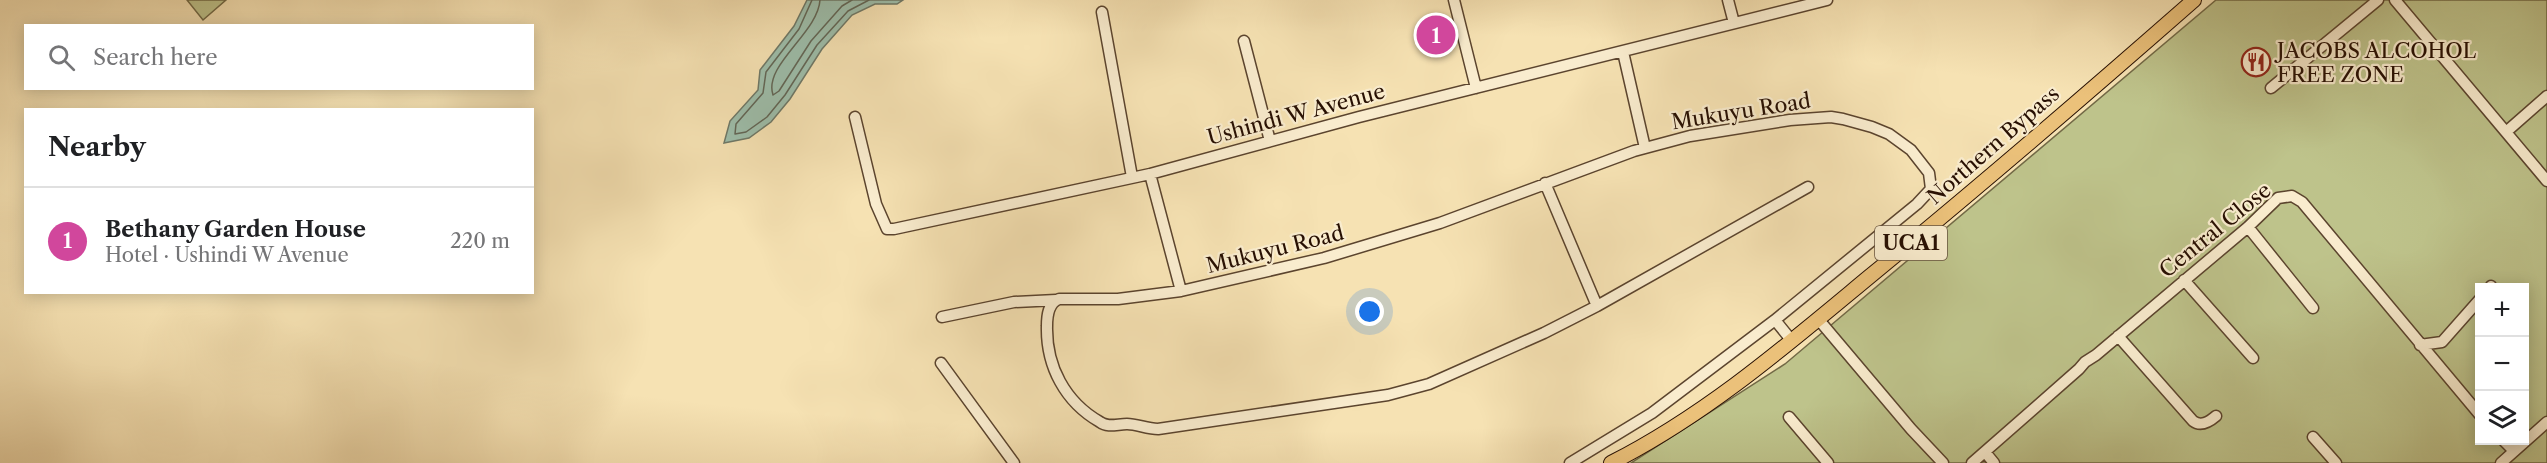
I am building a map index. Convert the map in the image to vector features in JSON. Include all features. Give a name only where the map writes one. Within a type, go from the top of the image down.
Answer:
[{"type":"main road","name":"Northern Bypass","points":[[1611,463],[1707,405],[1819,320],[2194,0]]},
{"type":"street","points":[[1454,0],[1476,88]]},
{"type":"street","points":[[1728,0],[1734,23]]},
{"type":"street","name":"Ushindi W Avenue","points":[[855,117],[879,214],[889,230],[1150,174],[1476,88],[1827,0]]},
{"type":"street","points":[[2271,88],[2378,0]]},
{"type":"street","points":[[2396,0],[2547,181]]},
{"type":"street","points":[[1102,12],[1132,177]]},
{"type":"street","points":[[1244,41],[1270,141]]},
{"type":"street","points":[[1623,52],[1645,148]]},
{"type":"street","points":[[2506,132],[2547,96]]},
{"type":"street","name":"Mukuyu Road","points":[[942,317],[1014,302],[1118,299],[1181,291],[1324,258],[1375,244],[1462,215],[1645,148],[1710,132],[1791,120],[1831,117],[1853,121],[1889,134],[1911,150],[1929,173],[1932,185],[1926,196],[1775,320],[1652,413],[1570,463]]},
{"type":"street","points":[[1150,174],[1181,291]]},
{"type":"street","points":[[1545,183],[1597,306]]},
{"type":"street","points":[[1056,300],[1052,303],[1047,318],[1048,348],[1053,370],[1067,393],[1101,423],[1131,424],[1147,429],[1212,422],[1388,395],[1460,371],[1597,306],[1808,187]]},
{"type":"street","name":"Central Close","points":[[1972,463],[2085,362],[2248,227],[2278,198],[2288,195],[2296,197],[2475,410]]},
{"type":"street","points":[[2248,227],[2313,308]]},
{"type":"street","points":[[2184,279],[2253,358]]},
{"type":"street","points":[[2420,345],[2442,342],[2475,305]]},
{"type":"street","points":[[1775,320],[1792,341]]},
{"type":"street","points":[[1819,320],[1911,429],[1943,463]]},
{"type":"street","points":[[2118,336],[2193,421],[2197,424],[2206,423],[2216,416]]},
{"type":"street","points":[[941,363],[1014,463]]},
{"type":"street","points":[[1788,417],[1828,463]]},
{"type":"street","points":[[2502,463],[2547,422]]},
{"type":"street","points":[[1618,435],[1631,453]]},
{"type":"street","points":[[2313,437],[2336,463]]},
{"type":"street","points":[[2507,445],[2514,451]]},
{"type":"street","points":[[1984,452],[1994,463]]},
{"type":"green space","points":[[187,0],[226,0],[203,20]]},
{"type":"green space","points":[[2216,0],[2547,0],[2547,463],[1631,463],[1785,364]]},
{"type":"water","points":[[807,0],[903,0],[897,4],[875,4],[852,15],[822,49],[790,99],[771,122],[749,138],[724,143],[730,121],[758,90],[760,70],[794,26]]},
{"type":"place","name":"Bethany Garden House","points":[[1436,35]]},
{"type":"place","name":"JACOBS ALCOHOL FREE ZONE","points":[[2256,62]]}]
